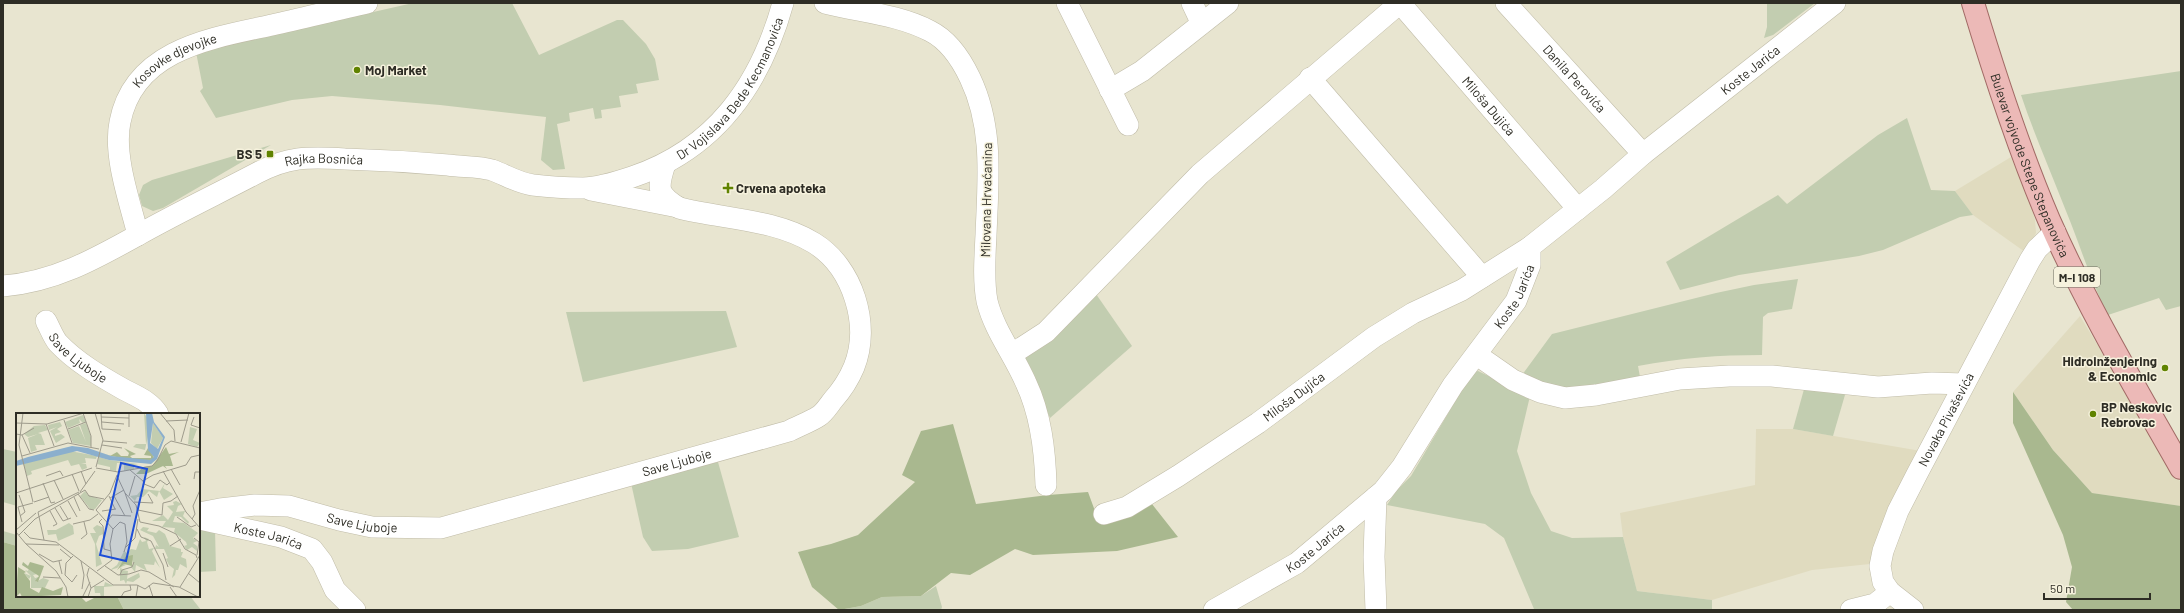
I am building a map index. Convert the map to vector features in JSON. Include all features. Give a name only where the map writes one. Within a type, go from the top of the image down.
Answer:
[{"type":"main road","name":"Bulevar vojvode Stepe Stepanovića","points":[[1973,3],[2006,106],[2055,232],[2095,315],[2181,468]]},
{"type":"street","name":"Kosovke djevojke","points":[[138,235],[123,172],[119,147],[119,123],[124,106],[141,79],[164,57],[203,41],[367,3]]},
{"type":"street","name":"Dr Vojislava Đede Kecmanovića","points":[[665,164],[695,145],[712,130],[744,93],[759,68],[770,43],[783,3]]},
{"type":"street","name":"Milovana Hrvaćanina","points":[[825,3],[903,20],[930,31],[948,45],[966,68],[978,97],[987,131],[989,166],[984,261],[988,301],[1001,337],[1012,354],[1036,409],[1042,439],[1046,485]]},
{"type":"street","points":[[1067,3],[1128,125]]},
{"type":"street","points":[[1192,3],[1201,22]]},
{"type":"street","points":[[1110,90],[1142,71],[1201,22],[1228,3]]},
{"type":"street","name":"Miloša Dujića","points":[[1012,354],[1046,332],[1196,178],[1237,145],[1310,78],[1400,3],[1578,209]]},
{"type":"street","name":"Danila Perovića","points":[[1506,3],[1643,154]]},
{"type":"street","name":"Koste Jarića","points":[[1214,610],[1297,563],[1376,497],[1402,467],[1453,385],[1516,301],[1530,265],[1530,247],[1643,154],[1832,4]]},
{"type":"street","points":[[1310,78],[1482,277]]},
{"type":"street","name":"Rajka Bosnića","points":[[3,286],[29,284],[61,274],[93,260],[257,173],[280,163],[299,159],[375,160],[492,170],[512,180],[532,185],[584,188],[621,180],[665,164]]},
{"type":"street","name":"Save Ljuboje","points":[[665,164],[660,189],[664,198],[679,208]]},
{"type":"street","name":"Save Ljuboje","points":[[200,514],[220,509],[255,505],[289,506],[339,520],[372,527],[441,528],[789,431],[819,416],[841,391],[854,367],[860,343],[860,317],[849,284],[832,259],[815,243],[788,231],[584,188]]},
{"type":"street","name":"Novaka Pivaševića","points":[[1913,610],[1890,592],[1883,582],[1880,574],[1880,559],[1898,511],[2030,260],[2037,249],[2055,232]]},
{"type":"street","name":"Miloša Dujića","points":[[1104,514],[1127,507],[1159,488],[1258,423],[1374,337],[1413,313],[1438,303],[1530,247]]},
{"type":"street","name":"Save Ljuboje","points":[[46,321],[57,342],[74,357],[96,373],[143,400],[153,407],[157,413]]},
{"type":"street","points":[[1477,355],[1513,380],[1540,392],[1565,398],[1596,395],[1680,379],[1729,376],[1772,376],[1878,387],[1932,383],[1964,384]]},
{"type":"street","points":[[1376,497],[1374,557],[1376,610]]},
{"type":"street","name":"Koste Jarića","points":[[200,515],[204,520],[281,537],[312,549],[322,562],[335,590],[355,610]]},
{"type":"street","points":[[1851,610],[1875,604],[1890,592]]},
{"type":"shaded area","points":[[2011,157],[2030,200],[2035,220],[2036,233],[2025,252],[1973,215],[1955,191]]},
{"type":"shaded area","points":[[2080,316],[2181,483],[2181,506],[2092,493],[2053,450],[2013,392]]},
{"type":"shaded area","points":[[1756,429],[1793,429],[1921,451],[1870,564],[1812,570],[1712,600],[1637,591],[1623,537],[1620,513],[1755,485]]},
{"type":"green space","points":[[413,3],[512,3],[539,55],[617,20],[623,20],[646,44],[655,59],[659,80],[636,84],[638,93],[619,96],[621,107],[601,110],[602,118],[595,119],[593,108],[569,113],[570,121],[557,124],[565,169],[553,170],[541,160],[546,117],[440,105],[332,96],[292,100],[216,118],[200,91],[203,88],[196,52]]},
{"type":"green space","points":[[1767,3],[1815,3],[1773,35],[1764,38],[1767,27]]},
{"type":"green space","points":[[2181,71],[2181,306],[2166,310],[2159,298],[2108,315],[2091,277],[2021,95]]},
{"type":"green space","points":[[1907,118],[1931,190],[1955,191],[1973,215],[1960,217],[1883,250],[1859,256],[1739,275],[1680,290],[1666,262],[1778,195],[1787,204],[1878,135]]},
{"type":"green space","points":[[271,145],[163,208],[153,211],[142,206],[139,195],[143,185],[152,180]]},
{"type":"green space","points":[[1798,279],[1792,309],[1768,313],[1763,317],[1762,355],[1700,358],[1638,366],[1640,377],[1574,389],[1550,387],[1522,375],[1552,334],[1716,293],[1754,285]]},
{"type":"green space","points":[[1096,294],[1132,346],[1050,418],[1023,359]]},
{"type":"green space","points":[[726,311],[737,347],[583,382],[566,312]]},
{"type":"green space","points":[[1478,371],[1530,396],[1517,451],[1531,493],[1551,531],[1572,538],[1623,537],[1637,591],[1712,600],[1712,610],[1530,610],[1534,609],[1504,538],[1485,524],[1387,505],[1396,491],[1411,476],[1472,373]]},
{"type":"green space","points":[[1806,382],[1847,388],[1833,436],[1793,429]]},
{"type":"green space","points":[[2013,392],[2053,450],[2092,493],[2181,506],[2181,610],[2073,610],[2066,602],[2072,567],[2063,535],[2013,423]]},
{"type":"green space","points":[[953,424],[976,504],[1048,495],[1088,492],[1095,511],[1148,499],[1178,537],[1117,551],[1033,555],[1015,549],[970,575],[951,573],[921,596],[882,597],[861,606],[839,610],[812,587],[798,552],[831,544],[858,535],[915,482],[902,475],[921,431]]},
{"type":"green space","points":[[3,449],[16,452],[16,506],[3,502]]},
{"type":"green space","points":[[718,462],[739,537],[688,549],[652,551],[643,537],[631,483]]},
{"type":"green space","points":[[200,524],[215,529],[216,571],[200,572]]},
{"type":"green space","points":[[3,531],[16,535],[16,546],[3,542]]},
{"type":"green space","points":[[3,542],[16,546],[16,597],[81,597],[86,602],[96,597],[118,597],[124,610],[3,610]]},
{"type":"green space","points":[[936,586],[942,607],[941,610],[839,610],[861,606],[882,597],[921,596]]},
{"type":"green space","points":[[118,597],[191,597],[201,610],[124,610]]},
{"type":"place","name":"Moj Market","points":[[357,70]]},
{"type":"place","name":"BS 5","points":[[270,154]]},
{"type":"place","name":"Crvena apoteka","points":[[728,188]]},
{"type":"place","name":"Hidroinženjering & Economic","points":[[2165,368]]},
{"type":"place","name":"BP Neskovic Rebrovac","points":[[2093,414]]}]
